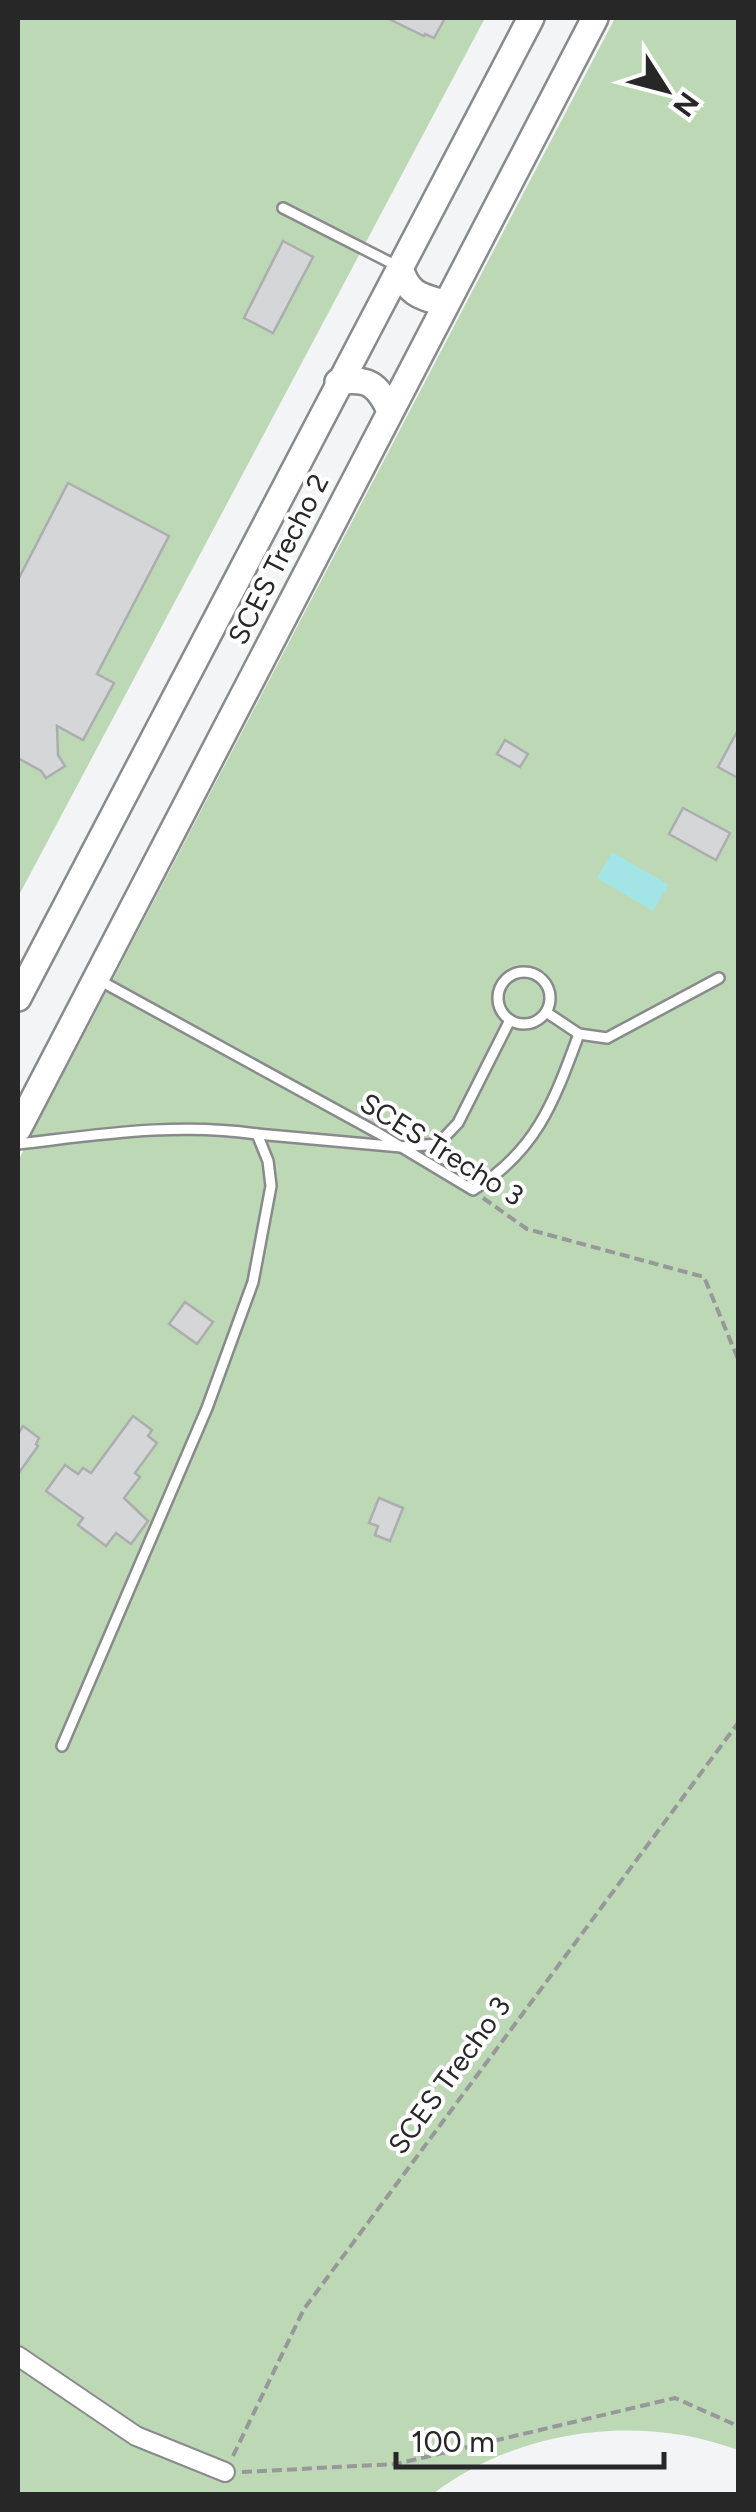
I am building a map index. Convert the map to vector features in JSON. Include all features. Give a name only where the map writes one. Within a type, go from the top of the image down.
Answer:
[{"type":"main road","name":"SCES Trecho 2","points":[[18,998],[531,18]]},
{"type":"main road","name":"SCES Trecho 2","points":[[18,1129],[444,302],[595,18]]},
{"type":"main road","points":[[400,268],[405,284],[414,292],[444,302]]},
{"type":"main road","points":[[338,382],[360,378],[372,383],[381,390],[390,411]]},
{"type":"street","points":[[18,2356],[136,2436],[225,2472]]},
{"type":"lane","points":[[283,208],[400,268]]},
{"type":"lane","points":[[518,972],[538,976],[545,982],[549,992],[546,1012],[530,1023],[510,1020],[498,1004],[498,994],[508,977],[518,972]]},
{"type":"lane","name":"SCES Trecho 3","points":[[95,978],[473,1190]]},
{"type":"lane","points":[[546,1012],[579,1034],[606,1038],[719,978]]},
{"type":"lane","points":[[18,1144],[141,1130],[193,1129],[401,1147],[438,1144],[458,1123],[510,1020]]},
{"type":"lane","points":[[473,1190],[501,1173],[528,1143],[552,1106],[579,1034]]},
{"type":"lane","points":[[62,1746],[193,1442],[253,1282],[271,1186],[268,1160],[257,1134]]},
{"type":"path","name":"SCES Trecho 3","points":[[473,1190],[527,1228],[704,1277],[738,1358]]},
{"type":"path","name":"SCES Trecho 3","points":[[225,2472],[304,2309],[738,1723]]},
{"type":"path","points":[[225,2472],[396,2464],[675,2398],[738,2426]]},
{"type":"green space","points":[[18,18],[485,18],[18,897]]},
{"type":"green space","points":[[615,18],[738,18],[738,2450],[661,2432],[620,2431],[580,2434],[503,2454],[433,2494],[18,2494],[18,1161]]},
{"type":"water","points":[[612,852],[669,885],[653,911],[597,878]]},
{"type":"building","points":[[387,18],[445,18],[434,38]]},
{"type":"building","points":[[283,241],[313,257],[273,333],[244,318]]},
{"type":"building","points":[[68,483],[169,536],[97,674],[114,683],[83,740],[57,726],[58,755],[65,766],[46,778],[18,758],[18,580]]},
{"type":"building","points":[[738,730],[738,778],[718,767]]},
{"type":"building","points":[[505,740],[528,754],[520,767],[497,754]]},
{"type":"building","points":[[683,808],[730,833],[716,860],[669,834]]},
{"type":"building","points":[[185,1302],[213,1322],[197,1344],[169,1324]]},
{"type":"building","points":[[133,1416],[152,1430],[148,1436],[157,1443],[135,1473],[140,1477],[124,1498],[148,1521],[131,1544],[116,1533],[106,1546],[78,1525],[83,1518],[46,1491],[65,1465],[78,1474],[83,1468],[91,1473]]},
{"type":"building","points":[[23,1426],[39,1438],[38,1446],[18,1474],[18,1434]]},
{"type":"building","points":[[379,1498],[403,1508],[390,1541],[375,1535],[378,1526],[369,1523]]}]
